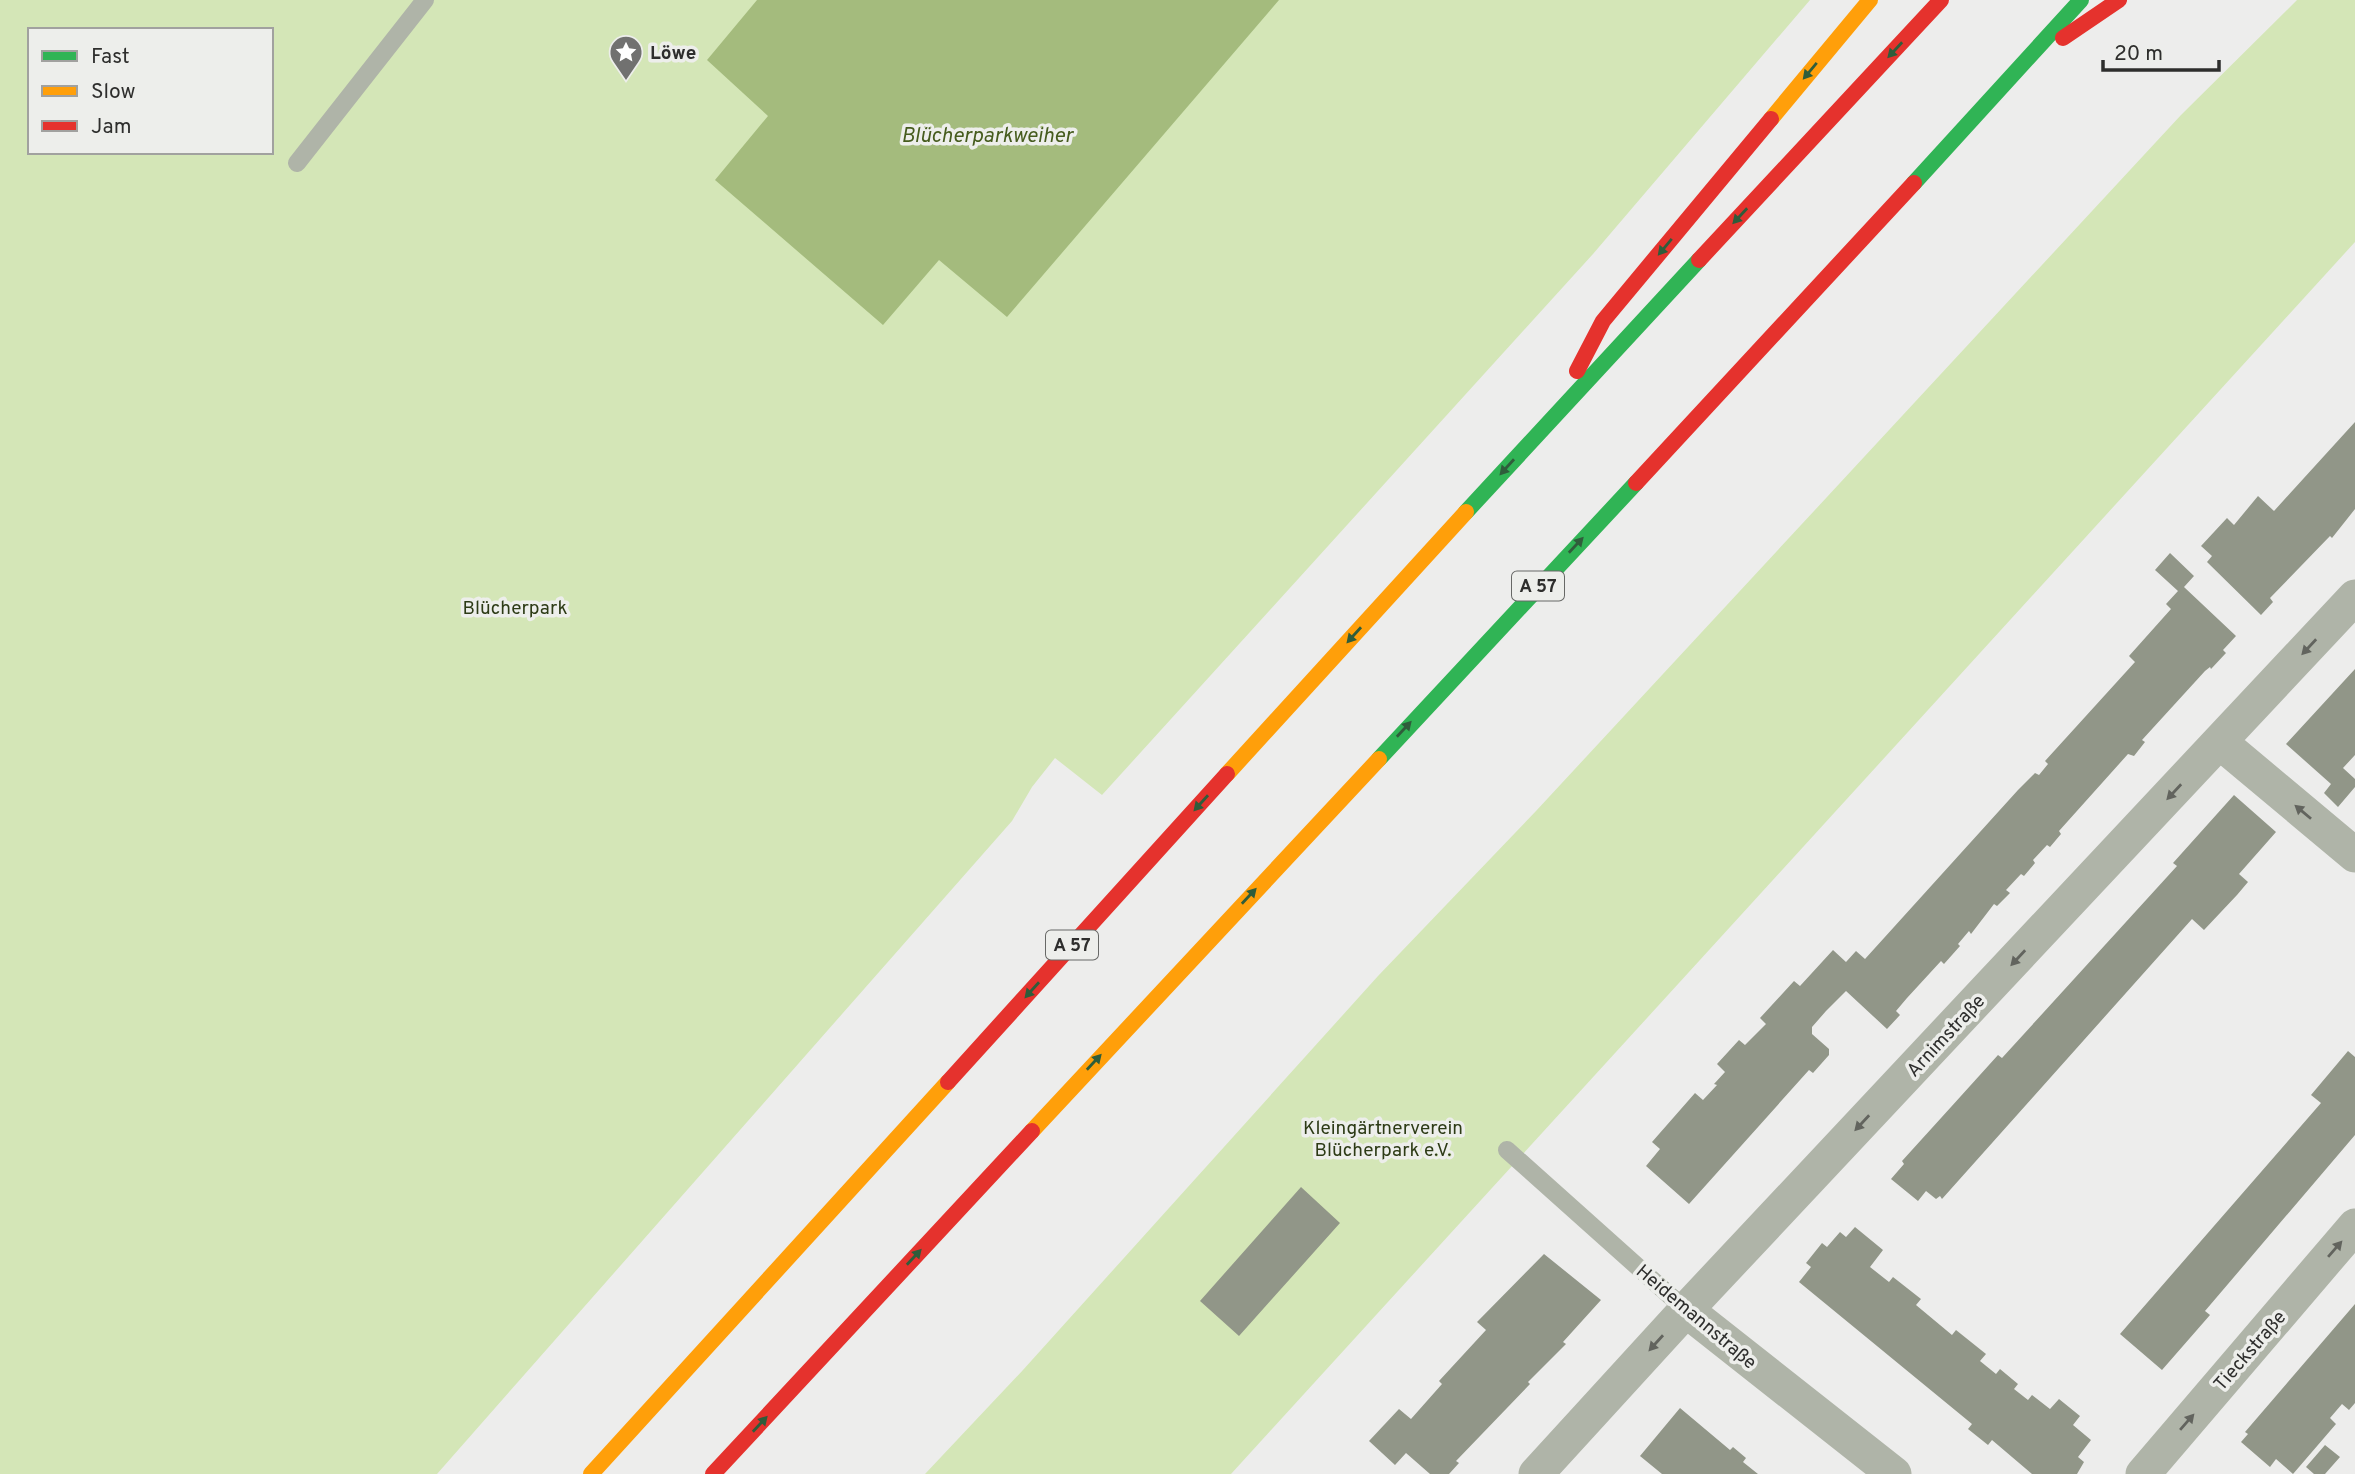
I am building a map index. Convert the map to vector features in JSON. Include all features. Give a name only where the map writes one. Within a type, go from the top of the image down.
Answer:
[{"type":"highway","points":[[1553,416],[1603,321],[1870,0]]},
{"type":"highway","name":"A 57","points":[[591,1474],[1553,416],[1941,0]]},
{"type":"highway","name":"A 57","points":[[713,1474],[2029,60],[2081,0]]},
{"type":"highway","points":[[2029,60],[2119,0]]},
{"type":"street","name":"Arnimstraße","points":[[1536,1474],[1686,1310],[2221,743],[2355,597]]},
{"type":"street","points":[[2221,743],[2355,855]]},
{"type":"street","name":"Tieckstraße","points":[[2143,1474],[2355,1226]]},
{"type":"street","name":"Heidemannstraße","points":[[1686,1310],[1894,1474]]},
{"type":"lane","points":[[296,163],[425,0]]},
{"type":"lane","name":"Heidemannstraße","points":[[1507,1150],[1686,1310]]},
{"type":"green space","name":"Blücherpark","points":[[0,0],[1810,0],[1593,254],[1102,795],[1055,758],[1032,787],[1012,821],[437,1474],[0,1474]]},
{"type":"green space","name":"Kleingärtnerverein Blücherpark e.V.","points":[[2297,0],[2355,0],[2355,242],[1231,1474],[925,1474],[1023,1370],[1378,976],[1536,811],[2181,115]]},
{"type":"water","name":"Blücherparkweiher","points":[[757,0],[1279,0],[1007,317],[939,260],[883,325],[715,180],[768,116],[707,60]]},
{"type":"building","points":[[2355,422],[2355,509],[2332,538],[2330,536],[2270,598],[2273,602],[2261,615],[2207,562],[2212,556],[2201,546],[2227,518],[2234,525],[2258,496],[2274,511]]},
{"type":"building","points":[[2170,553],[2194,576],[2184,587],[2236,636],[2223,650],[2226,653],[2211,669],[2210,667],[2205,671],[2142,740],[2145,742],[2134,756],[2128,754],[2059,831],[2061,834],[2050,847],[2047,845],[2033,860],[2035,863],[2024,876],[2021,874],[2006,890],[2010,893],[1997,906],[1994,904],[1944,964],[1941,961],[1907,998],[1896,1011],[1900,1015],[1887,1029],[1846,991],[1826,1011],[1812,1027],[1812,1034],[1829,1049],[1829,1055],[1813,1073],[1809,1070],[1689,1204],[1646,1166],[1660,1149],[1652,1142],[1695,1093],[1703,1100],[1717,1085],[1714,1084],[1725,1072],[1717,1064],[1739,1040],[1745,1045],[1766,1024],[1760,1018],[1794,981],[1800,986],[1833,950],[1846,962],[1856,951],[1865,959],[2018,790],[2035,773],[2039,775],[2048,764],[2045,761],[2135,662],[2129,656],[2171,609],[2166,604],[2178,591],[2155,570]]},
{"type":"building","points":[[2355,669],[2355,755],[2343,768],[2355,779],[2355,787],[2338,807],[2324,793],[2331,784],[2286,744]]},
{"type":"building","points":[[2234,795],[2276,832],[2239,874],[2248,882],[2237,895],[2204,930],[2192,919],[1942,1199],[1940,1196],[1936,1199],[1926,1191],[1918,1201],[1891,1179],[1904,1164],[1902,1161],[1998,1055],[2002,1058],[2177,866],[2173,863]]},
{"type":"building","points":[[2348,1051],[2355,1057],[2355,1135],[2205,1311],[2210,1315],[2162,1370],[2120,1334],[2321,1103],[2311,1095]]},
{"type":"building","points":[[1301,1187],[1340,1223],[1239,1336],[1200,1301]]},
{"type":"building","points":[[1855,1227],[1883,1250],[1870,1267],[1889,1282],[1893,1277],[1921,1299],[1916,1305],[1952,1335],[1956,1330],[1986,1354],[1980,1361],[1996,1374],[2000,1369],[2018,1384],[2014,1389],[2028,1400],[2032,1395],[2050,1409],[2059,1399],[2080,1416],[2073,1425],[2091,1440],[2078,1457],[2084,1462],[2077,1474],[2032,1474],[1992,1440],[1988,1445],[1968,1429],[1972,1424],[1799,1282],[1811,1267],[1806,1263],[1822,1243],[1827,1247],[1840,1232],[1846,1237]]},
{"type":"building","points":[[1544,1254],[1601,1300],[1563,1342],[1566,1344],[1528,1382],[1530,1384],[1456,1461],[1459,1463],[1449,1474],[1430,1474],[1406,1453],[1395,1465],[1369,1441],[1399,1409],[1411,1419],[1442,1384],[1439,1381],[1486,1330],[1477,1322]]},
{"type":"building","points":[[2355,1304],[2355,1403],[2349,1410],[2342,1404],[2330,1418],[2336,1424],[2293,1474],[2276,1459],[2270,1467],[2241,1442],[2248,1434],[2245,1432]]},
{"type":"building","points":[[1680,1408],[1730,1450],[1733,1447],[1746,1458],[1743,1462],[1758,1474],[1662,1474],[1640,1456]]},
{"type":"building","points":[[2325,1445],[2340,1457],[2325,1474],[2314,1474],[2306,1467]]},
{"type":"traffic: fast","points":[[1914,183],[2081,0]]},
{"type":"traffic: fast","points":[[1466,512],[1699,260]]},
{"type":"traffic: fast","points":[[1379,759],[1636,483]]},
{"type":"traffic: slow","points":[[1771,119],[1870,0]]},
{"type":"traffic: slow","points":[[1227,774],[1466,512]]},
{"type":"traffic: slow","points":[[1032,1131],[1379,759]]},
{"type":"traffic: slow","points":[[591,1474],[948,1082]]},
{"type":"traffic: jam","points":[[1699,260],[1941,0]]},
{"type":"traffic: jam","points":[[2063,38],[2119,0]]},
{"type":"traffic: jam","points":[[1577,371],[1603,321],[1771,119]]},
{"type":"traffic: jam","points":[[1636,483],[1914,183]]},
{"type":"traffic: jam","points":[[948,1082],[1227,774]]},
{"type":"traffic: jam","points":[[713,1474],[1032,1131]]},
{"type":"place","name":"Löwe","points":[[626,82]]}]
